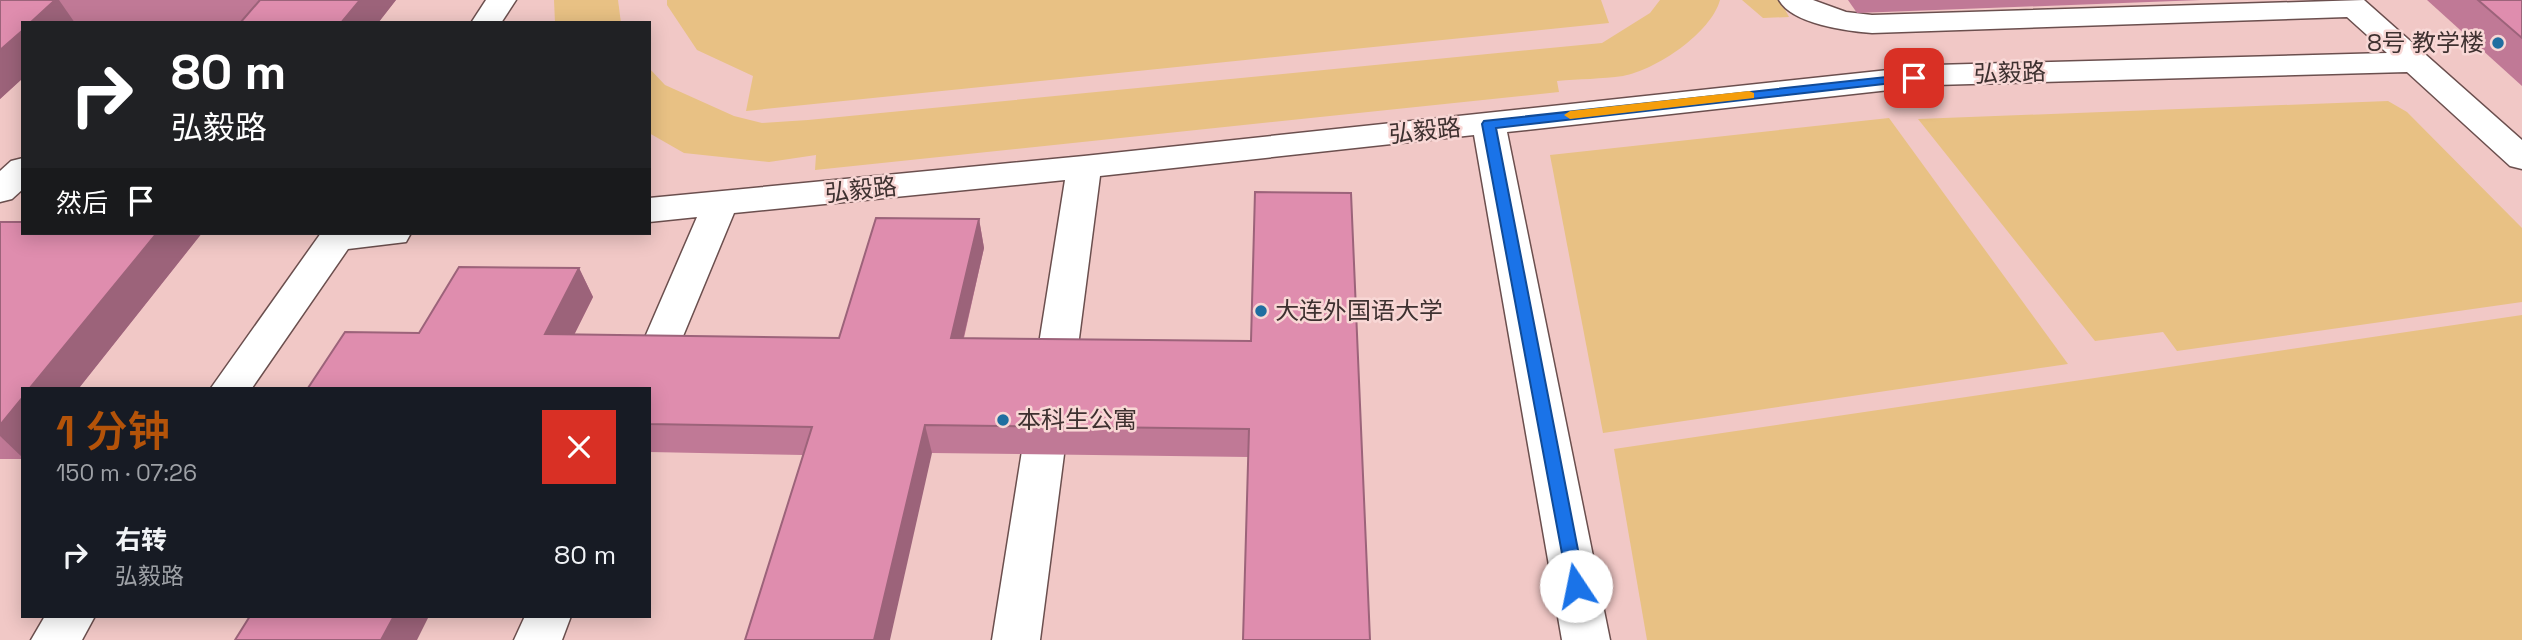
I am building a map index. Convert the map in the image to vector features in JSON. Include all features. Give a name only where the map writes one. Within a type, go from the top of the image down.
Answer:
[{"type":"street","points":[[487,21],[501,0]]},
{"type":"street","points":[[1794,0],[1796,4],[1841,22],[1872,24],[2350,4],[2411,62],[2522,158]]},
{"type":"street","name":"弘毅路","points":[[651,210],[1084,167],[1935,75],[2411,62]]},
{"type":"street","points":[[1489,124],[1586,640]]},
{"type":"street","points":[[1016,640],[1084,167]]},
{"type":"street","points":[[0,191],[21,171]]},
{"type":"street","points":[[643,387],[720,204]]},
{"type":"street","points":[[232,387],[338,235]]},
{"type":"street","points":[[55,640],[71,618]]},
{"type":"street","points":[[538,640],[547,618]]},
{"type":"shaded area","name":"大连外国语大学","points":[[0,0],[2522,0],[2522,640],[0,640]]},
{"type":"shaded area","points":[[554,0],[618,0],[621,21],[555,21]]},
{"type":"shaded area","points":[[667,0],[1601,0],[1609,23],[746,111],[753,76],[697,50],[667,5]]},
{"type":"shaded area","points":[[1660,0],[1720,0],[1706,25],[1666,58],[1623,76],[1557,81],[1559,92],[815,170],[816,155],[769,162],[684,153],[651,134],[651,70],[665,85],[734,116],[762,123],[1602,43],[1650,13]]},
{"type":"shaded area","points":[[1742,0],[1780,0],[1789,17],[1763,18]]},
{"type":"shaded area","points":[[2388,101],[2407,112],[2522,228],[2522,302],[2177,351],[2163,332],[2095,341],[1918,119]]},
{"type":"shaded area","points":[[1889,118],[2068,364],[1603,433],[1550,155]]},
{"type":"shaded area","points":[[2522,315],[2522,640],[1647,640],[1614,449]]},
{"type":"building","points":[[0,0],[55,0],[32,21],[21,21],[21,32],[0,50]]},
{"type":"building","points":[[260,0],[360,0],[343,21],[242,21]]},
{"type":"building","points":[[2478,0],[2522,0],[2522,38]]},
{"type":"building","name":"本科生公寓","points":[[1255,192],[1351,193],[1370,640],[1243,640],[1249,429],[925,425],[874,640],[745,640],[812,427],[651,424],[651,387],[309,387],[345,332],[419,333],[459,267],[579,268],[545,334],[839,338],[876,218],[979,219],[951,338],[1251,341]]},
{"type":"building","points":[[0,222],[21,222],[21,235],[155,235],[31,387],[21,387],[21,399],[0,425]]},
{"type":"building","points":[[249,618],[393,618],[381,640],[235,640]]},
{"type":"slow traffic","points":[[1570,115],[1749,96]]},
{"type":"place","name":"8号 教学楼","points":[[2498,43]]},
{"type":"place","name":"大连外国语大学","points":[[1261,311]]},
{"type":"place","name":"本科生公寓","points":[[1003,420]]},
{"type":"route","points":[[1576,586],[1489,124],[1914,78]]}]
